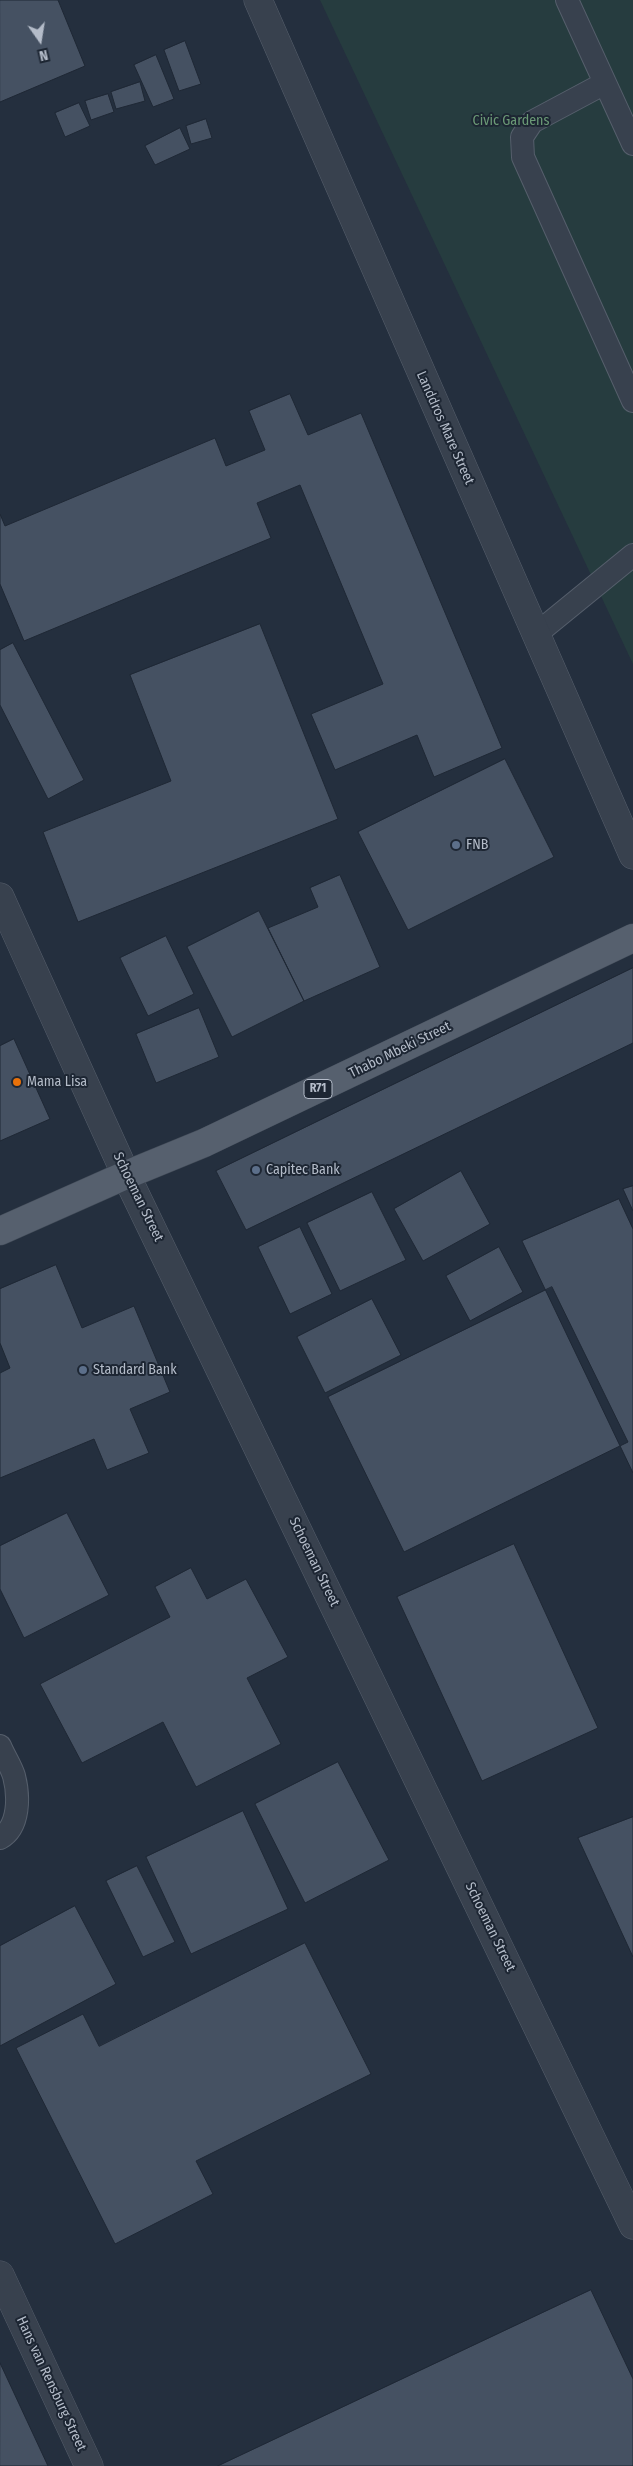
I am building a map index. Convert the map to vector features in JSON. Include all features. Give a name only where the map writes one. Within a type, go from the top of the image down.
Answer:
[{"type":"main road","name":"Thabo Mbeki Street","points":[[0,1231],[126,1175],[204,1143],[633,938]]},
{"type":"street","name":"Landdros Mare Street","points":[[258,0],[633,855]]},
{"type":"street","name":"Schoeman Street","points":[[1,904],[126,1175],[633,2225]]},
{"type":"street","name":"Hans van Rensburg Street","points":[[0,2275],[89,2466]]},
{"type":"lane","points":[[567,0],[633,144]]},
{"type":"lane","points":[[605,83],[532,122],[522,137],[523,157],[633,401]]},
{"type":"lane","points":[[535,635],[633,555]]},
{"type":"lane","points":[[0,1746],[14,1776],[16,1808],[14,1825],[0,1838]]},
{"type":"green space","name":"Civic Gardens","points":[[320,0],[633,0],[633,664]]},
{"type":"building","points":[[0,0],[58,0],[85,66],[0,102]]},
{"type":"building","points":[[185,41],[201,84],[179,91],[164,50]]},
{"type":"building","points":[[156,55],[174,99],[153,107],[134,65]]},
{"type":"building","points":[[140,82],[145,101],[116,109],[111,92]]},
{"type":"building","points":[[108,94],[114,112],[91,120],[85,101]]},
{"type":"building","points":[[79,103],[90,126],[65,137],[55,113]]},
{"type":"building","points":[[206,119],[212,138],[191,144],[186,126]]},
{"type":"building","points":[[180,128],[190,149],[155,165],[145,146]]},
{"type":"building","points":[[290,394],[308,435],[361,413],[502,748],[434,777],[417,735],[335,770],[311,714],[383,684],[300,485],[257,503],[271,538],[24,641],[0,584],[0,514],[5,526],[215,438],[226,466],[265,450],[249,411]]},
{"type":"building","points":[[260,624],[338,819],[78,922],[43,832],[171,781],[130,675]]},
{"type":"building","points":[[13,643],[84,780],[48,799],[0,705],[0,650]]},
{"type":"building","name":"FNB","points":[[505,759],[554,857],[408,930],[358,832]]},
{"type":"building","points":[[340,875],[380,967],[304,1001],[268,928],[318,907],[310,888]]},
{"type":"building","points":[[259,911],[304,1001],[232,1037],[187,947]]},
{"type":"building","points":[[166,936],[194,994],[148,1016],[120,958]]},
{"type":"building","points":[[633,968],[633,1043],[246,1230],[216,1171]]},
{"type":"building","points":[[199,1008],[219,1057],[156,1083],[136,1034]]},
{"type":"building","name":"Mama Lisa","points":[[14,1039],[50,1119],[0,1141],[0,1046]]},
{"type":"building","points":[[461,1171],[490,1224],[423,1261],[394,1209]]},
{"type":"building","points":[[633,1186],[633,1211],[623,1189]]},
{"type":"building","points":[[372,1192],[406,1260],[340,1291],[307,1223]]},
{"type":"building","points":[[619,1199],[633,1229],[633,1473],[522,1241]]},
{"type":"building","points":[[300,1227],[332,1294],[290,1314],[258,1247]]},
{"type":"building","points":[[499,1247],[523,1292],[470,1321],[446,1276]]},
{"type":"building","name":"Standard Bank","points":[[56,1265],[82,1328],[134,1306],[170,1392],[130,1409],[149,1453],[107,1470],[94,1439],[0,1478],[0,1373],[10,1368],[0,1343],[0,1289]]},
{"type":"building","points":[[552,1287],[628,1442],[404,1552],[328,1397]]},
{"type":"building","points":[[372,1299],[401,1355],[325,1393],[297,1337]]},
{"type":"building","points":[[67,1513],[109,1595],[24,1638],[0,1589],[0,1546]]},
{"type":"building","points":[[514,1544],[598,1728],[482,1781],[397,1597]]},
{"type":"building","points":[[191,1568],[207,1599],[246,1579],[288,1657],[247,1678],[281,1744],[196,1787],[163,1722],[82,1763],[40,1684],[170,1617],[155,1587]]},
{"type":"building","points":[[338,1762],[389,1860],[305,1903],[255,1804]]},
{"type":"building","points":[[243,1811],[288,1909],[191,1954],[146,1857]]},
{"type":"building","points":[[633,1817],[633,1957],[578,1838]]},
{"type":"building","points":[[137,1866],[175,1942],[143,1957],[106,1881]]},
{"type":"building","points":[[75,1906],[116,1984],[0,2046],[0,1946]]},
{"type":"building","points":[[305,1943],[371,2074],[196,2161],[213,2194],[115,2244],[16,2048],[83,2014],[99,2046]]},
{"type":"building","points":[[591,2290],[633,2379],[633,2466],[218,2466]]},
{"type":"building","points":[[0,2363],[48,2466],[0,2466]]},
{"type":"place","name":"FNB","points":[[456,845]]},
{"type":"place","name":"Mama Lisa","points":[[17,1082]]},
{"type":"place","name":"Capitec Bank","points":[[256,1170]]},
{"type":"place","name":"Standard Bank","points":[[83,1370]]}]
